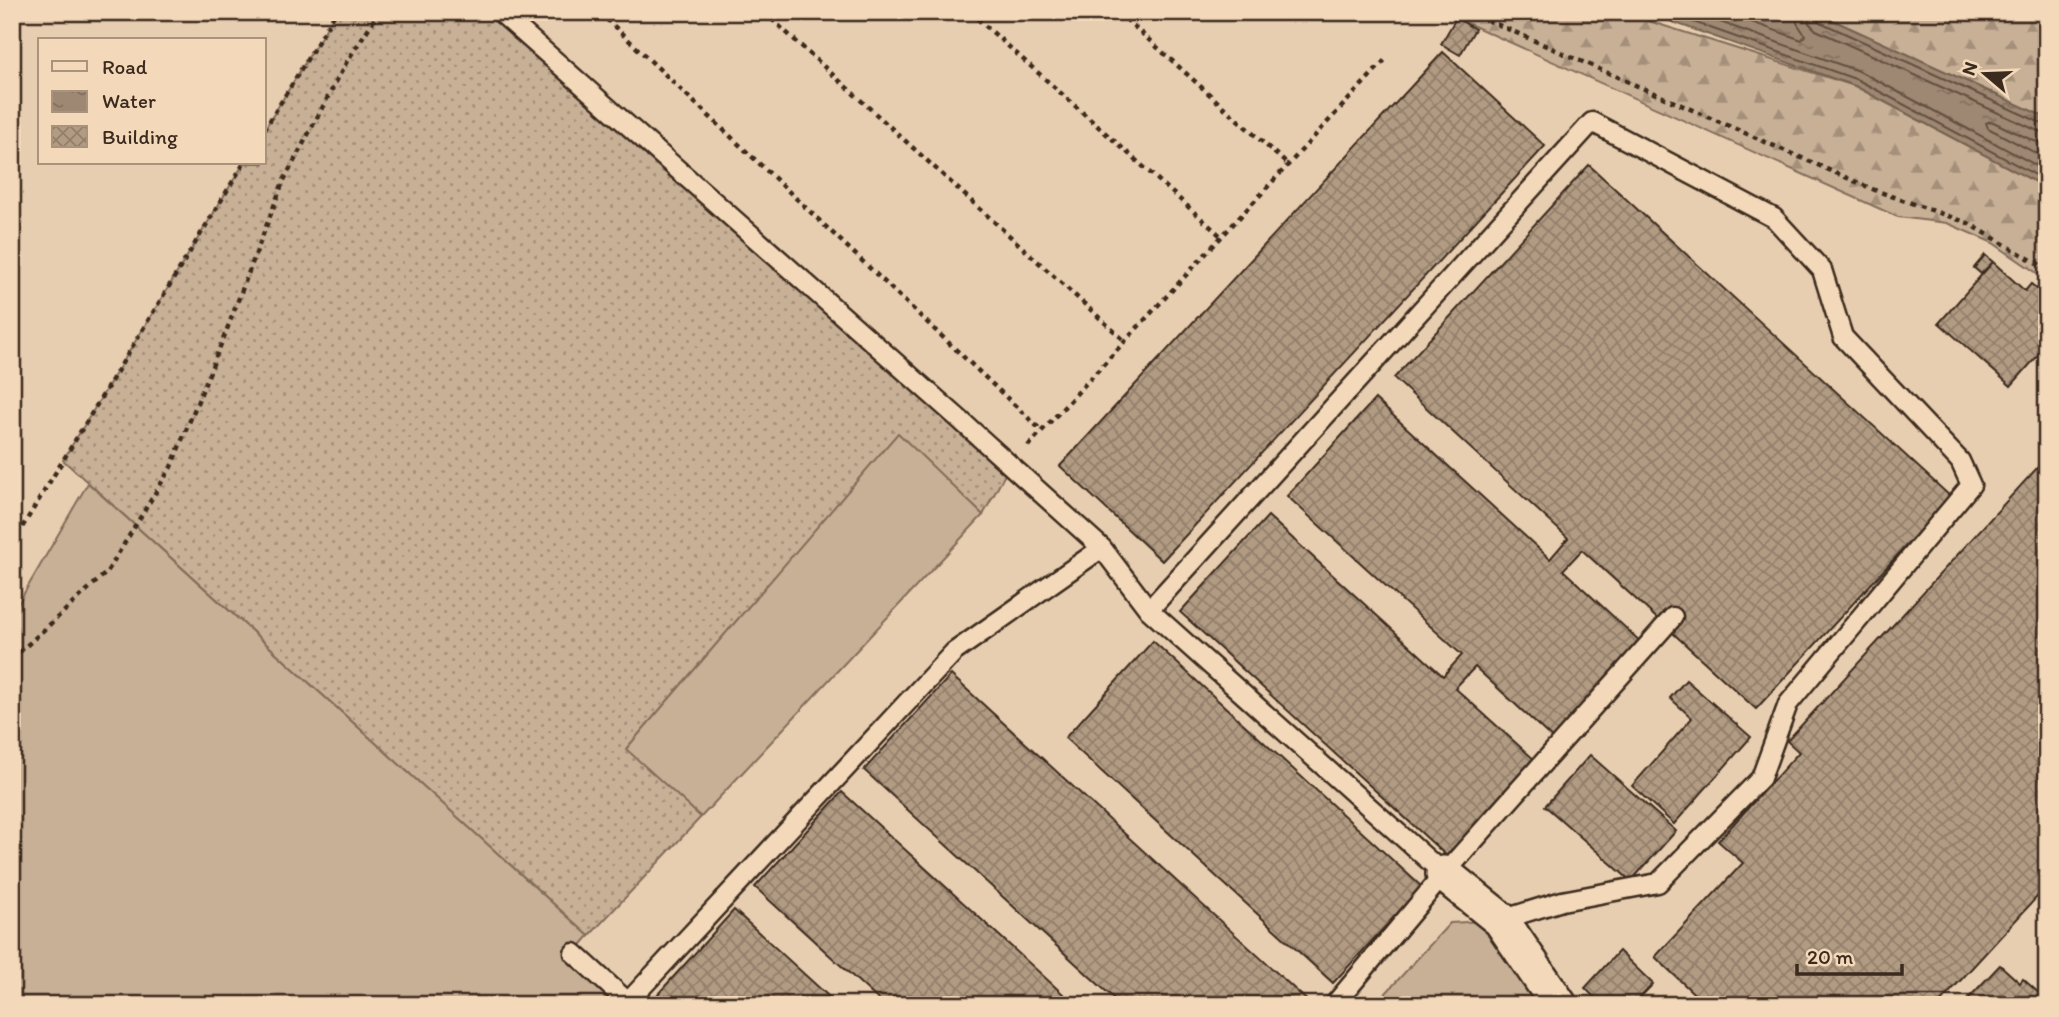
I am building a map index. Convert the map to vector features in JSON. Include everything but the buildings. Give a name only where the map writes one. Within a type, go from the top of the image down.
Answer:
[{"type":"street","points":[[1444,874],[1501,920],[1559,1005]]},
{"type":"lane","points":[[500,12],[1102,548],[1149,610],[1444,874]]},
{"type":"lane","points":[[1149,610],[1591,122],[1773,218],[1822,270],[1843,337],[1961,461],[1971,485],[1788,704],[1761,778],[1658,883],[1562,901],[1501,920]]},
{"type":"lane","points":[[574,953],[629,1003],[954,652],[1102,548]]},
{"type":"lane","points":[[1334,1005],[1444,874],[1673,617]]},
{"type":"path","points":[[266,127],[336,12]]},
{"type":"path","points":[[12,659],[107,572],[171,467],[283,182],[346,63],[379,12]]},
{"type":"path","points":[[599,12],[1042,431]]},
{"type":"path","points":[[764,12],[1125,341]]},
{"type":"path","points":[[970,12],[1222,237]]},
{"type":"path","points":[[1118,12],[1288,165]]},
{"type":"path","points":[[1469,12],[1877,191],[1968,223],[2047,268]]},
{"type":"path","points":[[1010,465],[1385,60]]},
{"type":"path","points":[[12,544],[243,164]]},
{"type":"green space","points":[[336,12],[500,12],[1010,465],[983,515],[898,434],[627,748],[701,817],[589,936],[63,460],[243,164],[266,164],[266,127]]},
{"type":"green space","points":[[1620,12],[1855,86],[2047,188],[2047,280],[1993,243],[1947,223],[1898,217],[1456,18],[1434,13]]},
{"type":"green space","points":[[1815,12],[2047,12],[2047,118]]},
{"type":"green space","points":[[898,433],[983,515],[701,817],[626,749]]},
{"type":"green space","points":[[88,483],[589,936],[574,953],[631,1005],[12,1005],[12,614]]},
{"type":"green space","points":[[1501,920],[1558,1005],[1375,1005],[1450,923]]},
{"type":"water","points":[[1644,12],[1815,12],[2047,118],[2047,188],[1855,86]]}]
